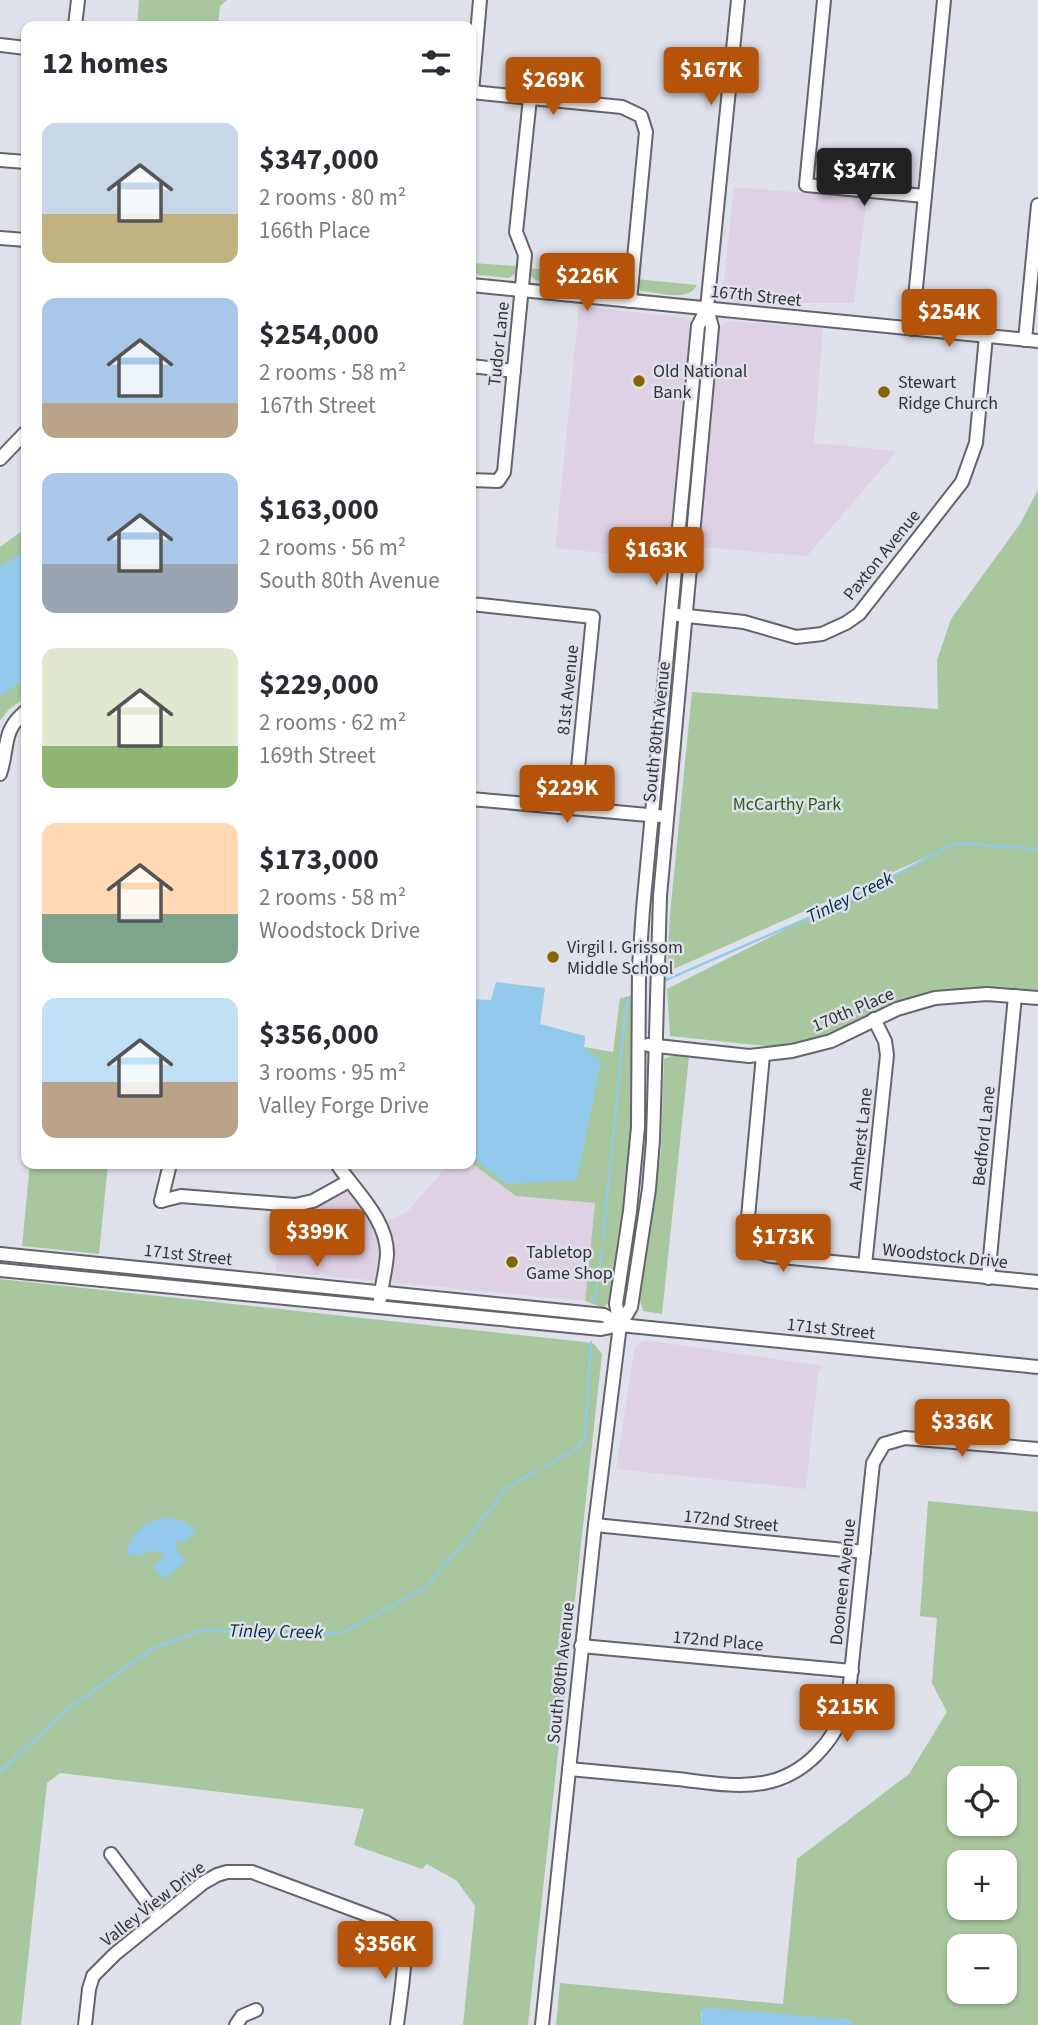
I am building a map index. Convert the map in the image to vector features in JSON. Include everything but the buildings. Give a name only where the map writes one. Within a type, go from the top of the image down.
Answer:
[{"type":"street","points":[[76,21],[78,0]]},
{"type":"street","points":[[476,46],[481,0]]},
{"type":"street","name":"South 80th Avenue","points":[[542,2025],[581,1646],[620,1325],[616,1304],[630,1211],[638,1127],[639,967],[651,815],[698,326],[706,308],[738,0]]},
{"type":"street","points":[[824,0],[806,185],[925,197]]},
{"type":"street","points":[[912,329],[944,0]]},
{"type":"street","points":[[0,45],[21,47]]},
{"type":"street","points":[[476,93],[622,107],[641,116],[646,132],[629,301]]},
{"type":"street","name":"Tudor Lane","points":[[476,480],[494,482],[503,476],[525,255],[516,232],[530,99]]},
{"type":"street","points":[[0,160],[21,162]]},
{"type":"street","points":[[1032,340],[1038,205]]},
{"type":"street","points":[[0,238],[21,240]]},
{"type":"street","name":"167th Street","points":[[476,285],[1032,340]]},
{"type":"street","name":"South 80th Avenue","points":[[620,1325],[631,1307],[649,1189],[658,933],[666,816],[712,327],[706,308]]},
{"type":"street","name":"Paxton Avenue","points":[[670,615],[744,622],[796,637],[822,634],[859,614],[962,482],[976,443],[986,336]]},
{"type":"street","points":[[476,366],[514,370]]},
{"type":"street","points":[[0,459],[21,437]]},
{"type":"street","name":"81st Avenue","points":[[476,605],[593,617],[573,808]]},
{"type":"street","points":[[0,774],[8,734],[21,715]]},
{"type":"street","points":[[476,799],[666,816]]},
{"type":"street","name":"170th Place","points":[[639,1044],[728,1055],[763,1055],[831,1041],[897,1009],[935,998],[972,995],[1038,998]]},
{"type":"street","name":"Bedford Lane","points":[[988,1278],[1015,996]]},
{"type":"street","name":"Amherst Lane","points":[[866,1265],[887,1055],[885,1041],[874,1019]]},
{"type":"street","name":"Woodstock Drive","points":[[763,1055],[747,1228],[750,1242],[759,1253],[1038,1282]]},
{"type":"street","points":[[169,1169],[162,1201],[181,1196],[295,1205],[313,1201],[349,1181]]},
{"type":"street","points":[[341,1169],[374,1215],[384,1234],[387,1252],[379,1307]]},
{"type":"street","name":"171st Street","points":[[0,1254],[604,1315],[620,1325]]},
{"type":"street","name":"171st Street","points":[[0,1270],[601,1329],[620,1325],[1038,1367]]},
{"type":"street","name":"Dooneen Avenue","points":[[569,1769],[733,1785],[781,1779],[812,1760],[835,1732],[848,1703],[873,1463],[884,1444],[905,1438],[1038,1449]]},
{"type":"street","name":"172nd Street","points":[[595,1525],[864,1552]]},
{"type":"street","name":"172nd Place","points":[[581,1646],[852,1671]]},
{"type":"street","points":[[111,1853],[159,1919]]},
{"type":"street","name":"Valley View Drive","points":[[85,2025],[93,1976],[115,1954],[203,1883],[227,1872],[241,1871],[252,1872],[386,1922],[402,1934],[405,1953],[397,2025]]},
{"type":"street","points":[[236,2025],[242,2016],[256,2010]]},
{"type":"shaded area","points":[[734,187],[867,198],[854,303],[736,303],[730,300],[723,290]]},
{"type":"shaded area","points":[[579,306],[686,318],[692,322],[694,329],[670,560],[555,548]]},
{"type":"shaded area","points":[[728,321],[823,328],[814,443],[897,451],[807,556],[698,547],[719,330],[722,324]]},
{"type":"shaded area","points":[[476,1167],[516,1196],[595,1203],[585,1301],[276,1271],[282,1212],[307,1210],[347,1187],[373,1226],[408,1211],[445,1169],[476,1169]]},
{"type":"shaded area","points":[[645,1340],[823,1366],[818,1373],[806,1489],[616,1469],[634,1351],[637,1344]]},
{"type":"green space","points":[[139,0],[227,0],[220,6],[218,21],[137,21]]},
{"type":"green space","points":[[476,263],[517,266],[515,274],[509,278],[476,275]]},
{"type":"green space","points":[[529,268],[624,278],[622,288],[618,289],[535,280],[529,274]]},
{"type":"green space","points":[[636,279],[697,285],[687,294],[672,295],[641,291],[636,285]]},
{"type":"green space","name":"McCarthy Park","points":[[1038,490],[1038,992],[978,988],[931,992],[871,1013],[829,1036],[776,1047],[670,1036],[667,989],[936,853],[667,972],[670,914],[692,692],[938,709],[937,660],[951,619],[1020,524]]},
{"type":"green space","points":[[21,532],[21,701],[9,709],[0,721],[0,547]]},
{"type":"green space","points":[[635,995],[635,1132],[614,1290],[610,1301],[603,1308],[585,1301],[595,1203],[516,1196],[476,1167],[476,1018],[585,1036],[584,1047],[613,1052],[620,998]]},
{"type":"green space","points":[[689,1056],[662,1314],[643,1311],[640,1301],[661,1150],[664,1059]]},
{"type":"green space","points":[[30,1169],[108,1169],[99,1254],[22,1246]]},
{"type":"green space","points":[[0,1279],[585,1342],[594,1344],[602,1354],[528,2025],[463,2025],[475,1906],[457,1881],[427,1864],[422,1869],[354,1845],[364,1809],[60,1773],[47,1783],[21,2025],[0,2025]]},
{"type":"green space","points":[[928,1501],[1038,1512],[1038,2025],[853,2025],[849,2020],[701,2013],[701,2025],[556,2025],[560,1983],[783,2004],[797,1859],[909,1774],[947,1712],[932,1683],[937,1618],[920,1616]]},
{"type":"water","points":[[21,553],[21,681],[0,696],[0,567]]},
{"type":"water","points":[[496,982],[545,988],[540,1024],[585,1036],[584,1047],[601,1061],[577,1180],[507,1184],[476,1161],[476,999],[491,1000]]},
{"type":"water","points":[[171,1517],[185,1522],[197,1532],[183,1542],[176,1542],[176,1547],[186,1561],[163,1579],[153,1566],[164,1557],[161,1552],[148,1551],[142,1556],[126,1554],[132,1538],[142,1527],[155,1520]]},
{"type":"water","points":[[702,2007],[849,2020],[853,2025],[701,2025]]},
{"type":"waterway","name":"Tinley Creek","points":[[666,980],[854,898],[955,843],[1038,849]]},
{"type":"waterway","name":"Tinley Creek","points":[[603,1238],[626,1006],[630,998]]},
{"type":"waterway","name":"Tinley Creek","points":[[594,1302],[602,1252]]},
{"type":"waterway","name":"Tinley Creek","points":[[545,1467],[579,1447],[585,1436],[591,1342]]},
{"type":"waterway","name":"Tinley Creek","points":[[0,1772],[68,1709],[152,1649],[201,1630],[299,1636],[344,1632],[425,1588],[469,1537],[505,1489],[537,1471]]},
{"type":"place","name":"Old National Bank","points":[[639,381]]},
{"type":"place","name":"Stewart Ridge Church","points":[[884,392]]},
{"type":"place","name":"Virgil I. Grissom Middle School","points":[[553,957]]},
{"type":"place","name":"Tabletop Game Shop","points":[[512,1262]]}]
